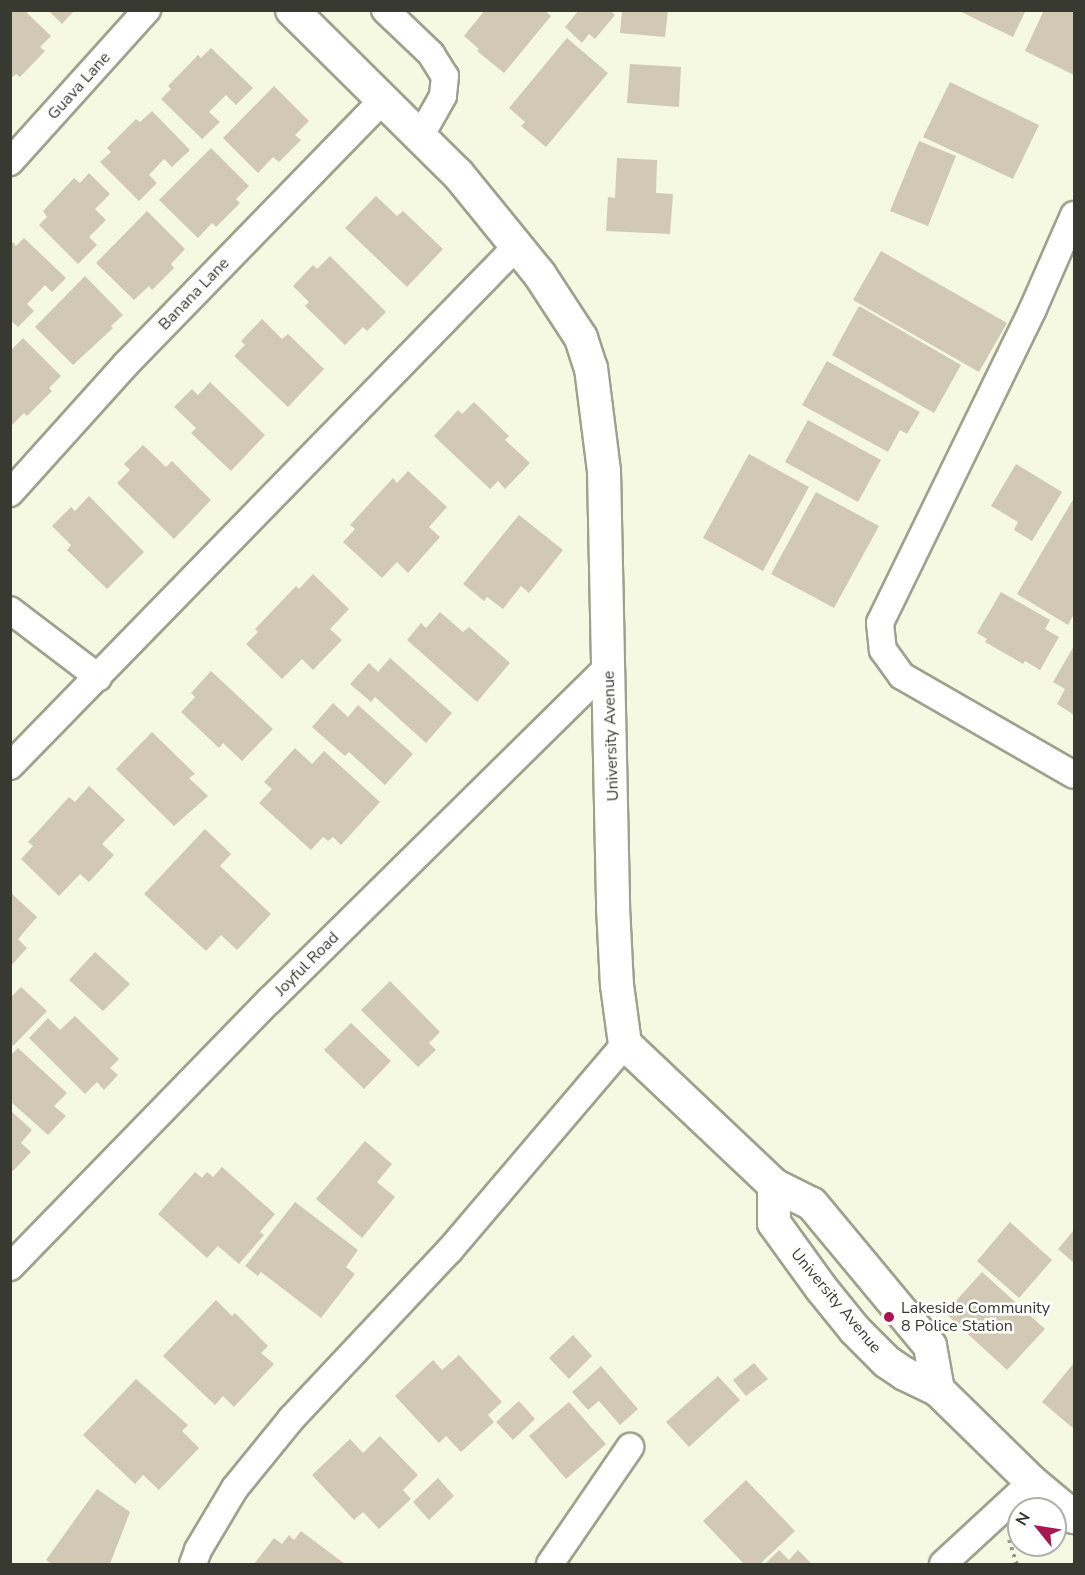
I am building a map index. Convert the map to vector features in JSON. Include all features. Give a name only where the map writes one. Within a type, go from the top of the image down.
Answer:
[{"type":"street","name":"Guava Lane","points":[[10,162],[147,10]]},
{"type":"street","name":"University Avenue","points":[[292,10],[458,174],[517,246],[581,338],[591,368],[604,471],[613,918],[616,985],[625,1044]]},
{"type":"street","points":[[385,10],[431,54],[445,76],[443,96],[420,137]]},
{"type":"street","name":"Banana Lane","points":[[10,493],[126,364],[382,101]]},
{"type":"street","points":[[1074,215],[1033,309],[880,623],[884,650],[902,676],[1074,775]]},
{"type":"street","points":[[10,766],[517,246]]},
{"type":"street","points":[[10,610],[98,677]]},
{"type":"street","name":"Joyful Road","points":[[10,1267],[262,1009],[609,666]]},
{"type":"street","points":[[193,1564],[198,1550],[235,1488],[291,1419],[449,1251],[625,1044],[774,1185],[812,1204],[930,1346],[938,1390]]},
{"type":"street","name":"University Avenue","points":[[774,1185],[774,1223],[821,1288],[887,1362],[905,1374],[938,1390],[1032,1482],[1074,1517]]},
{"type":"street","points":[[550,1564],[630,1447]]},
{"type":"street","points":[[943,1564],[1032,1482]]},
{"type":"building","points":[[10,10],[24,10],[51,36],[40,47],[45,51],[20,77],[16,74],[10,79]]},
{"type":"building","points":[[48,10],[75,10],[62,24]]},
{"type":"building","points":[[485,10],[544,10],[551,16],[504,73],[477,51],[479,49],[464,36]]},
{"type":"building","points":[[579,10],[610,10],[615,15],[595,39],[589,34],[582,43],[565,27]]},
{"type":"building","points":[[622,10],[668,10],[665,37],[620,33]]},
{"type":"building","points":[[957,10],[1026,10],[1013,37]]},
{"type":"building","points":[[1044,10],[1074,10],[1074,75],[1025,51]]},
{"type":"building","points":[[567,38],[608,73],[546,147],[521,126],[525,122],[509,108]]},
{"type":"building","points":[[211,48],[253,88],[236,105],[226,95],[209,112],[220,122],[202,139],[161,99],[171,89],[168,86],[198,55],[201,58]]},
{"type":"building","points":[[630,64],[681,67],[679,107],[627,103]]},
{"type":"building","points":[[950,82],[1039,125],[1013,179],[923,137]]},
{"type":"building","points":[[274,86],[309,121],[295,135],[301,140],[279,162],[273,157],[258,173],[223,138]]},
{"type":"building","points":[[152,111],[190,150],[172,167],[164,159],[149,175],[157,183],[139,201],[100,162],[111,152],[107,148],[136,119],[140,122]]},
{"type":"building","points":[[919,141],[956,156],[928,226],[890,211]]},
{"type":"building","points":[[211,148],[249,186],[236,199],[240,203],[216,227],[212,223],[198,238],[159,200]]},
{"type":"building","points":[[617,158],[657,160],[656,193],[673,194],[670,234],[606,231],[608,197],[615,198]]},
{"type":"building","points":[[89,173],[110,194],[95,209],[106,220],[89,237],[97,245],[78,264],[39,225],[47,217],[43,211],[74,178],[80,183]]},
{"type":"building","points":[[376,196],[397,216],[403,211],[443,249],[407,287],[345,228]]},
{"type":"building","points":[[147,211],[185,249],[171,264],[174,268],[152,290],[149,286],[134,300],[96,263]]},
{"type":"building","points":[[24,238],[66,278],[52,292],[45,285],[27,304],[34,311],[18,327],[10,320],[10,245],[13,242],[16,246]]},
{"type":"building","points":[[881,251],[1007,323],[979,372],[853,300]]},
{"type":"building","points":[[330,256],[386,312],[367,331],[363,327],[345,345],[305,306],[309,302],[293,286],[313,265],[317,269]]},
{"type":"building","points":[[85,276],[123,315],[111,326],[113,328],[73,365],[35,327]]},
{"type":"building","points":[[859,306],[961,365],[934,413],[832,355]]},
{"type":"building","points":[[262,319],[282,339],[288,334],[324,369],[288,407],[234,356],[245,345],[241,341]]},
{"type":"building","points":[[23,338],[61,376],[49,388],[52,391],[27,416],[24,413],[10,427],[10,351]]},
{"type":"building","points":[[827,361],[920,412],[907,434],[900,430],[888,452],[802,405]]},
{"type":"building","points":[[210,382],[265,435],[231,471],[191,433],[196,428],[174,407],[192,389],[198,395]]},
{"type":"building","points":[[474,402],[509,436],[505,440],[530,463],[505,489],[498,481],[490,489],[434,436],[458,410],[462,414]]},
{"type":"building","points":[[808,420],[881,460],[858,502],[785,462]]},
{"type":"building","points":[[143,445],[166,467],[172,461],[211,500],[174,539],[117,483],[130,470],[124,464]]},
{"type":"building","points":[[749,454],[809,487],[763,571],[703,538]]},
{"type":"building","points":[[1016,464],[1062,492],[1032,541],[1014,530],[1018,522],[991,506]]},
{"type":"building","points":[[408,471],[447,507],[429,527],[440,537],[408,573],[397,562],[382,578],[343,542],[355,529],[350,525],[393,478],[397,483]]},
{"type":"building","points":[[816,492],[879,526],[834,608],[771,574]]},
{"type":"building","points":[[89,496],[144,552],[107,589],[67,550],[71,545],[52,526],[71,507],[75,511]]},
{"type":"building","points":[[1074,498],[1074,614],[1068,625],[1017,594]]},
{"type":"building","points":[[519,515],[563,550],[529,593],[521,586],[503,609],[487,597],[484,601],[463,584]]},
{"type":"building","points":[[313,574],[349,609],[330,629],[342,640],[313,670],[302,659],[282,679],[246,644],[258,632],[255,629],[296,586],[299,589]]},
{"type":"building","points":[[1001,592],[1050,620],[1045,629],[1059,637],[1040,670],[1025,661],[1023,664],[985,642],[987,639],[977,633]]},
{"type":"building","points":[[440,612],[463,632],[469,627],[510,663],[477,702],[407,640],[421,623],[426,628]]},
{"type":"building","points":[[1074,646],[1074,715],[1057,704],[1065,689],[1053,682]]},
{"type":"building","points":[[390,658],[452,713],[426,743],[375,697],[371,702],[350,684],[369,663],[378,672]]},
{"type":"building","points":[[211,671],[273,729],[242,761],[223,743],[219,748],[181,712],[195,697],[191,693]]},
{"type":"building","points":[[333,703],[348,717],[358,705],[413,754],[385,785],[349,752],[345,756],[312,727]]},
{"type":"building","points":[[152,732],[195,774],[189,778],[208,796],[174,826],[116,769]]},
{"type":"building","points":[[295,748],[312,764],[324,751],[380,802],[341,845],[333,837],[328,841],[323,837],[311,850],[259,803],[272,789],[264,782]]},
{"type":"building","points":[[89,786],[125,820],[102,844],[114,855],[89,882],[80,874],[59,896],[21,859],[33,846],[28,842],[69,797],[75,802]]},
{"type":"building","points":[[205,829],[231,854],[220,866],[271,914],[237,950],[221,935],[206,951],[144,894]]},
{"type":"building","points":[[10,892],[37,917],[18,939],[27,948],[10,967]]},
{"type":"building","points":[[95,952],[130,984],[103,1011],[69,980]]},
{"type":"building","points":[[390,981],[440,1032],[429,1043],[436,1050],[418,1067],[361,1010]]},
{"type":"building","points":[[21,987],[47,1011],[13,1046],[10,1044],[10,998]]},
{"type":"building","points":[[75,1016],[119,1059],[110,1068],[118,1075],[104,1090],[97,1082],[85,1094],[29,1038],[48,1018],[60,1030]]},
{"type":"building","points":[[351,1023],[391,1061],[364,1089],[324,1050]]},
{"type":"building","points":[[18,1048],[67,1093],[54,1106],[66,1116],[48,1135],[10,1101],[10,1056]]},
{"type":"building","points":[[10,1110],[32,1130],[21,1143],[31,1152],[13,1171],[10,1169]]},
{"type":"building","points":[[365,1141],[392,1164],[377,1182],[395,1197],[362,1238],[316,1199]]},
{"type":"building","points":[[222,1167],[275,1214],[260,1232],[264,1235],[239,1264],[218,1246],[207,1258],[158,1214],[195,1172],[202,1178],[207,1172],[213,1177]]},
{"type":"building","points":[[295,1202],[358,1250],[346,1267],[355,1274],[321,1318],[261,1272],[258,1276],[245,1266]]},
{"type":"building","points":[[1010,1222],[1052,1260],[1019,1298],[977,1261]]},
{"type":"building","points":[[1074,1230],[1074,1263],[1058,1249]]},
{"type":"building","points":[[982,1272],[1045,1329],[1007,1370],[945,1313]]},
{"type":"building","points":[[216,1300],[232,1316],[235,1313],[268,1346],[261,1353],[274,1364],[234,1407],[223,1396],[215,1405],[163,1356]]},
{"type":"building","points":[[573,1335],[592,1356],[569,1379],[549,1358]]},
{"type":"building","points":[[459,1355],[502,1402],[488,1415],[494,1422],[461,1452],[446,1436],[439,1443],[395,1396],[433,1360],[442,1370]]},
{"type":"building","points":[[754,1363],[768,1379],[746,1396],[733,1380]]},
{"type":"building","points":[[1074,1363],[1074,1429],[1042,1402]]},
{"type":"building","points":[[601,1366],[638,1409],[620,1425],[599,1401],[588,1410],[572,1392]]},
{"type":"building","points":[[718,1376],[740,1400],[689,1447],[666,1422]]},
{"type":"building","points":[[136,1379],[188,1425],[182,1431],[199,1448],[159,1490],[143,1475],[135,1484],[83,1435]]},
{"type":"building","points":[[519,1401],[535,1419],[513,1440],[496,1422]]},
{"type":"building","points":[[569,1402],[606,1444],[566,1479],[529,1436]]},
{"type":"building","points":[[380,1436],[418,1475],[403,1490],[411,1499],[379,1529],[363,1512],[354,1520],[312,1475],[350,1439],[363,1453]]},
{"type":"building","points":[[438,1478],[454,1496],[429,1520],[413,1502]]},
{"type":"building","points":[[746,1480],[795,1531],[760,1564],[744,1564],[703,1521]]},
{"type":"building","points":[[97,1489],[130,1512],[110,1564],[52,1564],[46,1560]]},
{"type":"building","points":[[301,1531],[345,1564],[254,1564],[274,1538],[282,1544],[289,1535],[294,1540]]},
{"type":"building","points":[[779,1550],[789,1560],[798,1550],[812,1564],[765,1564]]},
{"type":"place","name":"Lakeside Community 8 Police Station","points":[[889,1317]]}]
